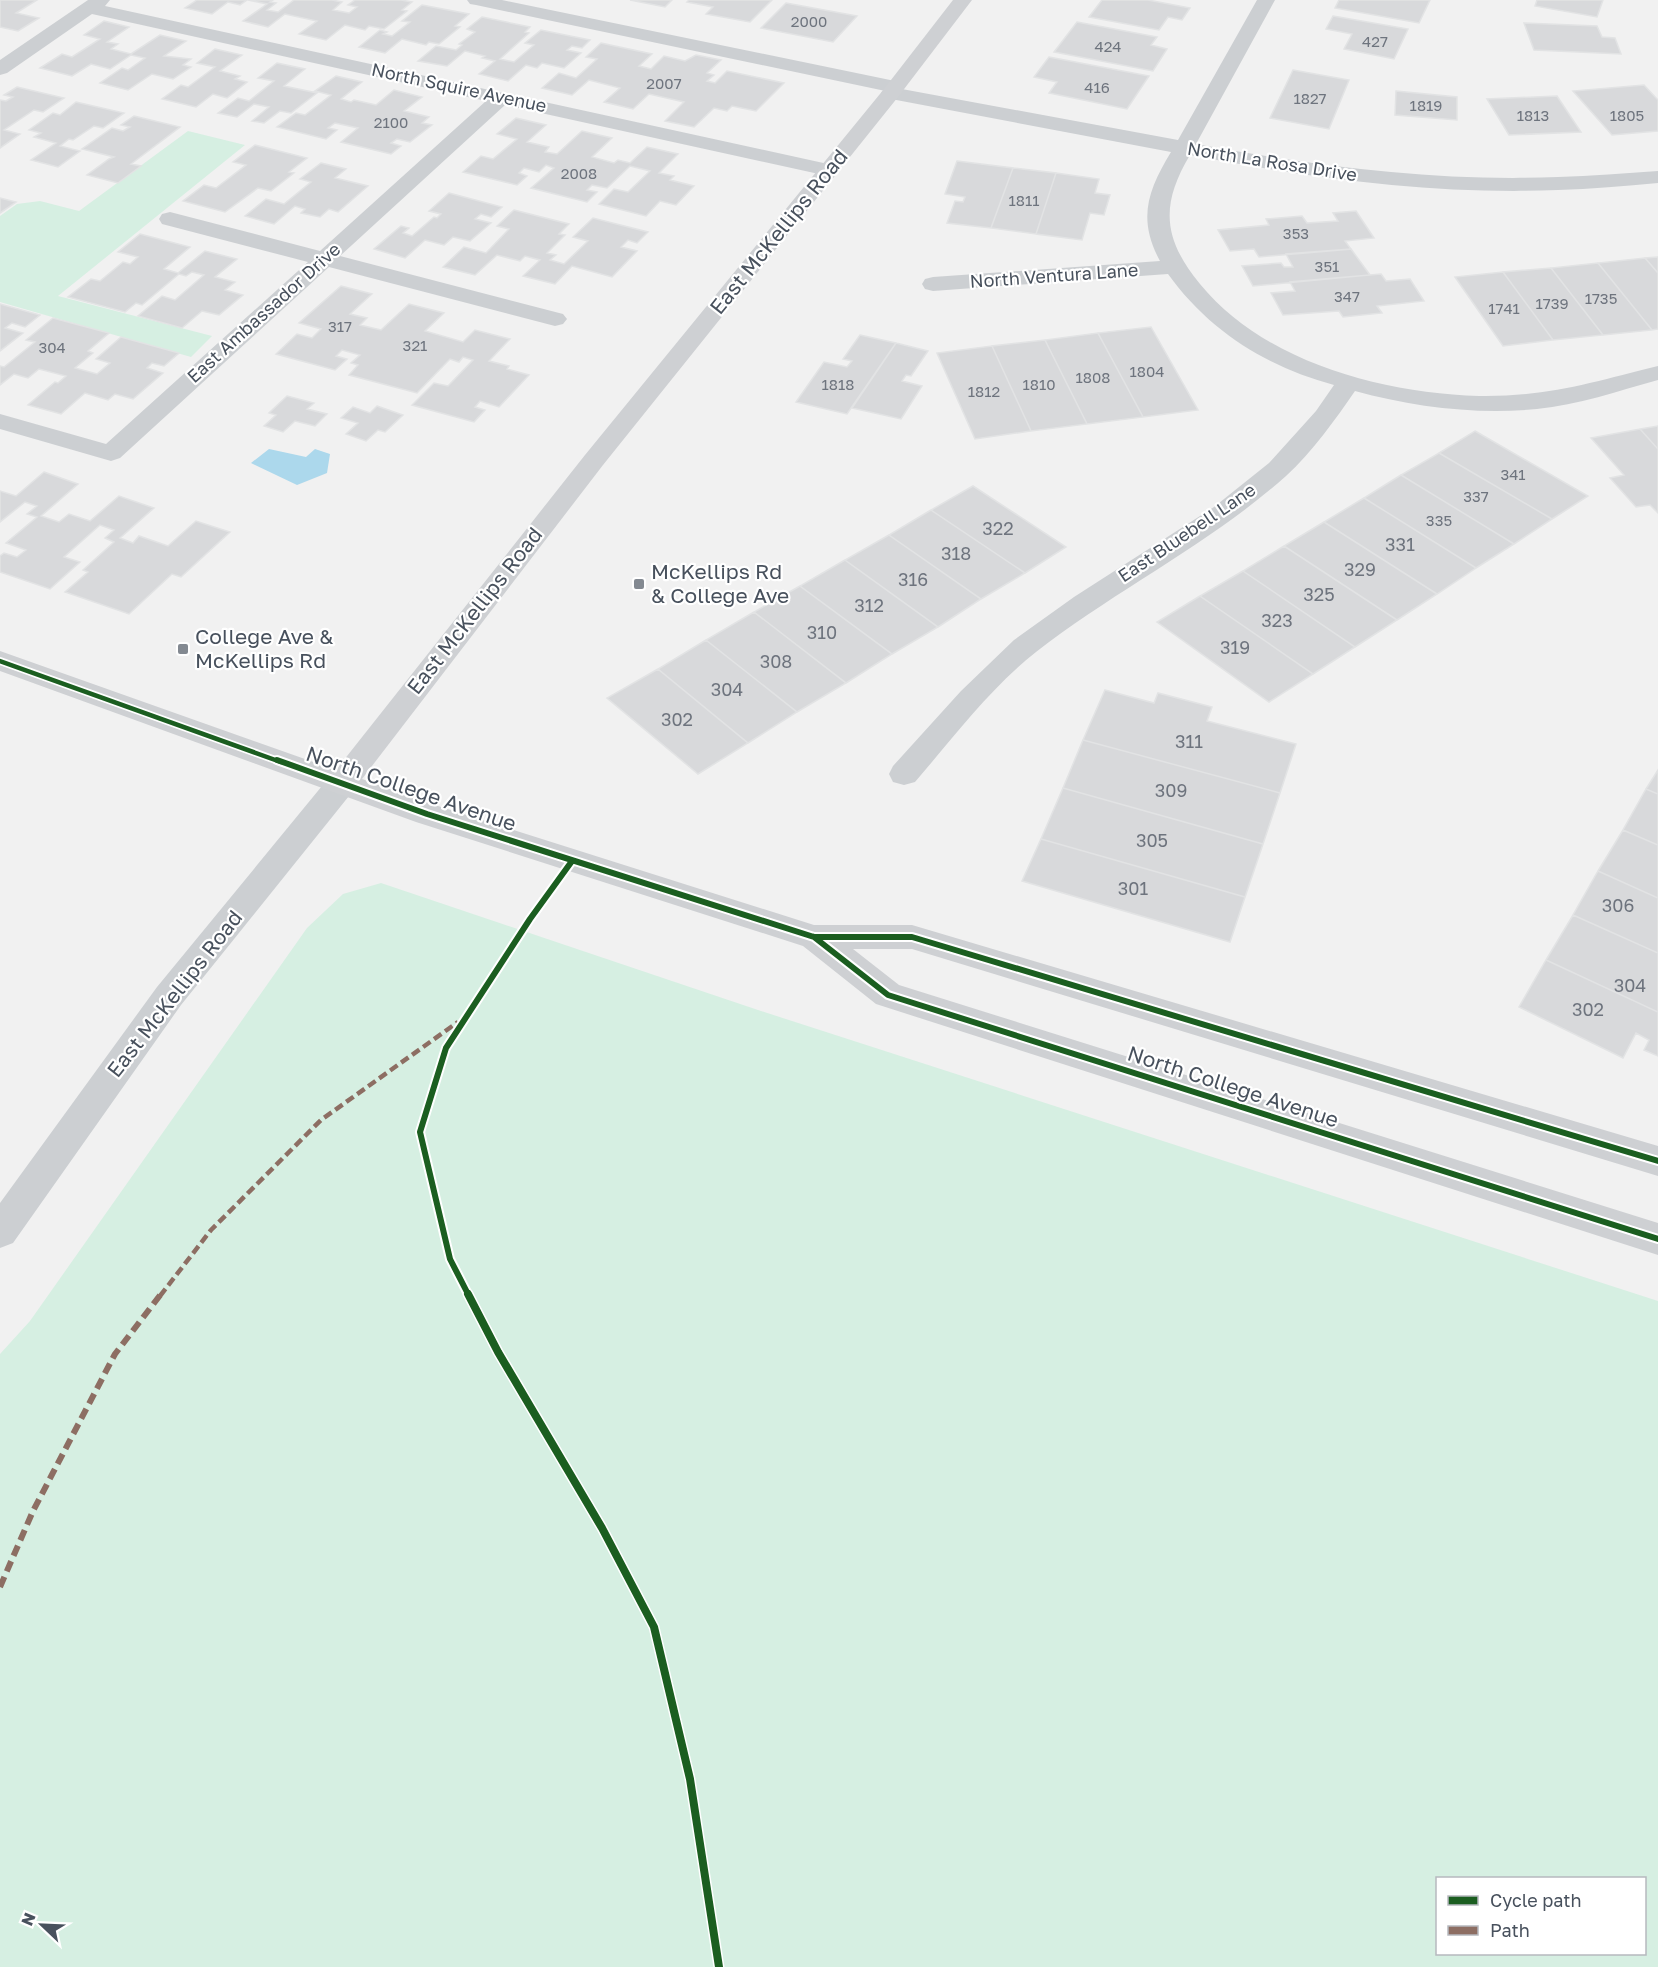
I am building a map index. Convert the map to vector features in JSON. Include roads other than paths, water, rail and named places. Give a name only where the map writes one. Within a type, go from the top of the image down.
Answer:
[{"type":"street","name":"East McKellips Road","points":[[0,1232],[169,996],[342,783],[594,460],[893,90],[960,0]]},
{"type":"street","points":[[1266,0],[1160,190],[1158,234],[1191,293],[1238,333],[1279,356],[1348,383],[1409,396],[1466,403],[1522,403],[1572,396],[1658,373]]},
{"type":"street","points":[[0,69],[95,4]]},
{"type":"street","name":"North Squire Avenue","points":[[95,4],[828,170]]},
{"type":"street","name":"North La Rosa Drive","points":[[893,90],[1183,148],[1329,172],[1459,183],[1557,184],[1658,177]]},
{"type":"street","name":"East Ambassador Drive","points":[[0,421],[111,453],[502,97]]},
{"type":"street","points":[[170,219],[555,319]]},
{"type":"street","name":"North Ventura Lane","points":[[933,284],[1175,267]]},
{"type":"street","name":"East Bluebell Lane","points":[[904,774],[971,698],[1024,647],[1084,603],[1223,513],[1278,469],[1325,416],[1348,383]]},
{"type":"street","name":"North College Avenue","points":[[0,662],[342,783],[572,861],[814,938],[912,937],[1658,1161]]},
{"type":"street","name":"North College Avenue","points":[[814,938],[888,995],[1658,1239]]},
{"type":"lane","points":[[476,0],[893,90]]},
{"type":"water","points":[[269,449],[306,457],[315,449],[330,454],[327,473],[297,485],[251,463]]},
{"type":"place","name":"McKellips Rd & College Ave","points":[[639,584]]},
{"type":"place","name":"College Ave & McKellips Rd","points":[[183,649]]}]
